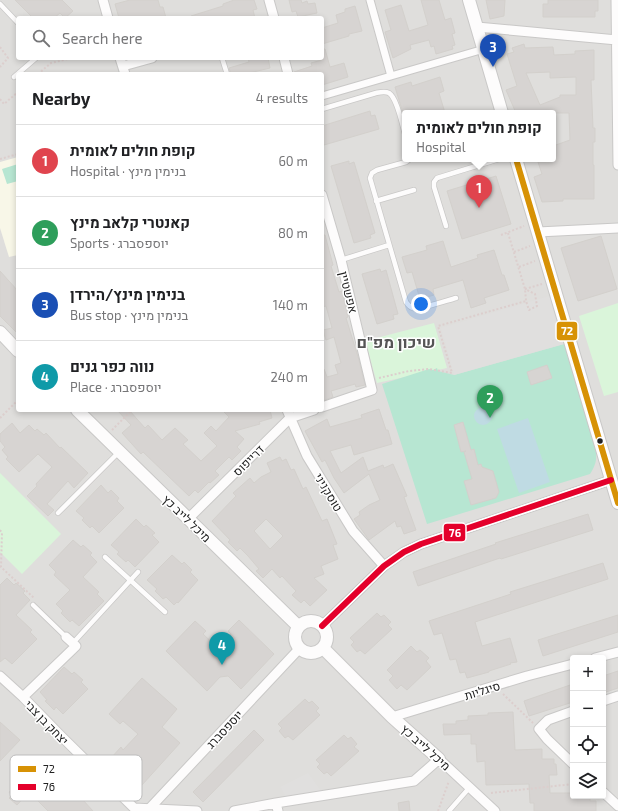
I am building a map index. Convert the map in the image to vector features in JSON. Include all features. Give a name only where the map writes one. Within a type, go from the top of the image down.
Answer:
[{"type":"street","points":[[103,0],[107,16]]},
{"type":"street","points":[[269,0],[273,16]]},
{"type":"street","points":[[370,0],[391,76]]},
{"type":"street","points":[[469,0],[501,110]]},
{"type":"street","points":[[616,0],[618,165]]},
{"type":"street","points":[[477,27],[617,40]]},
{"type":"street","points":[[324,95],[484,50]]},
{"type":"street","points":[[122,66],[144,60]]},
{"type":"street","points":[[284,60],[288,72]]},
{"type":"street","points":[[517,162],[618,503]]},
{"type":"street","name":"אפשטיין","points":[[324,202],[341,260],[372,390],[324,406]]},
{"type":"street","points":[[538,232],[618,228]]},
{"type":"street","points":[[0,332],[16,348]]},
{"type":"street","name":"מיכל לייב כץ","points":[[79,412],[298,626]]},
{"type":"street","name":"דרייפוס","points":[[188,519],[289,414],[302,412]]},
{"type":"street","name":"טוסקניני","points":[[289,414],[307,456],[353,531],[384,566]]},
{"type":"street","points":[[322,626],[384,566],[404,552],[421,544],[611,480]]},
{"type":"street","points":[[307,621],[313,621],[318,622],[322,626],[325,630],[327,639],[323,648],[316,653],[299,649],[296,645],[294,636],[298,626],[307,621]]},
{"type":"street","points":[[23,697],[76,646],[66,637]]},
{"type":"street","name":"מיכל לייב כץ","points":[[323,648],[392,717],[452,770],[495,811]]},
{"type":"street","name":"יוספסברג","points":[[149,810],[299,649]]},
{"type":"street","points":[[606,655],[618,652]]},
{"type":"street","name":"סיגליות","points":[[392,717],[570,665]]},
{"type":"street","name":"יצחק בן צבי","points":[[0,676],[80,755]]},
{"type":"street","points":[[606,700],[618,696]]},
{"type":"street","points":[[570,712],[548,720],[539,729],[547,739],[572,763]]},
{"type":"street","points":[[234,811],[277,807],[414,781],[439,759]]},
{"type":"street","points":[[606,795],[618,806]]},
{"type":"street","name":"יצחק בן צבי","points":[[127,801],[134,808],[149,810],[197,811]]},
{"type":"lane","points":[[0,4],[16,21]]},
{"type":"lane","points":[[19,72],[34,60]]},
{"type":"lane","points":[[223,60],[226,72]]},
{"type":"lane","points":[[324,108],[384,92],[390,94],[394,99],[402,124]]},
{"type":"lane","points":[[406,162],[377,170],[372,173],[370,178],[406,302],[414,309],[456,298]]},
{"type":"lane","points":[[446,226],[434,187],[434,182],[437,178],[489,162]]},
{"type":"lane","points":[[376,202],[414,190]]},
{"type":"lane","points":[[341,260],[389,245]]},
{"type":"lane","points":[[58,513],[119,452]]},
{"type":"lane","points":[[104,557],[165,612]]},
{"type":"lane","points":[[73,643],[138,572]]},
{"type":"lane","points":[[33,605],[66,637]]},
{"type":"lane","points":[[449,811],[470,787]]},
{"type":"path","points":[[0,47],[8,58],[0,67]]},
{"type":"path","points":[[40,72],[50,63],[63,60]]},
{"type":"path","points":[[0,99],[4,104],[16,94]]},
{"type":"path","points":[[0,159],[16,155]]},
{"type":"path","points":[[500,235],[524,226]]},
{"type":"path","points":[[508,233],[519,267],[529,310],[537,306],[535,294],[525,289]]},
{"type":"path","points":[[514,252],[530,246]]},
{"type":"path","points":[[519,267],[535,261]]},
{"type":"path","points":[[525,289],[542,284]]},
{"type":"path","points":[[370,380],[409,371],[429,369],[452,373],[438,326],[526,300]]},
{"type":"path","points":[[0,418],[16,402]]},
{"type":"path","points":[[104,438],[130,412]]},
{"type":"path","points":[[0,530],[2,533],[1,567],[38,601],[33,605]]},
{"type":"path","points":[[494,686],[539,729]]},
{"type":"path","points":[[438,811],[452,770]]},
{"type":"path","points":[[477,794],[570,784]]},
{"type":"shaded area","points":[[0,0],[618,0],[618,811],[0,811]]},
{"type":"shaded area","points":[[16,158],[16,255],[9,257],[0,228],[0,162]]},
{"type":"shaded area","points":[[556,294],[571,344],[564,344],[454,375],[441,328]]},
{"type":"shaded area","points":[[308,773],[324,795],[289,801],[280,787]]},
{"type":"green space","points":[[16,165],[16,182],[7,184],[2,169]]},
{"type":"green space","points":[[618,303],[618,392],[604,396],[579,316]]},
{"type":"green space","points":[[434,323],[447,368],[377,383],[365,341]]},
{"type":"green space","points":[[564,344],[596,452],[595,463],[590,474],[427,524],[382,384],[429,369],[433,370],[437,368],[438,371],[454,375]]},
{"type":"green space","points":[[0,473],[61,534],[22,574],[0,552]]},
{"type":"water","points":[[479,407],[487,407],[492,412],[490,423],[487,425],[479,425],[474,420],[474,412]]},
{"type":"water","points":[[528,418],[550,482],[519,493],[497,429]]},
{"type":"building","points":[[15,0],[62,0],[73,11],[67,16],[63,16],[60,13],[56,16],[31,16]]},
{"type":"building","points":[[130,0],[158,0],[160,7],[163,7],[165,16],[118,16],[115,4]]},
{"type":"building","points":[[234,0],[254,0],[257,9],[253,10],[254,16],[191,16],[223,6],[223,4]]},
{"type":"building","points":[[289,0],[301,0],[302,3],[307,1],[308,4],[315,3],[317,13],[298,16],[296,11],[292,12]]},
{"type":"building","points":[[421,0],[439,0],[445,20],[451,18],[455,33],[452,34],[455,45],[452,46],[453,49],[436,54],[434,46],[431,47],[429,40],[410,45],[411,49],[393,58],[385,32],[391,30],[385,10],[401,5],[409,31],[428,25]]},
{"type":"building","points":[[486,0],[505,0],[504,16],[490,19]]},
{"type":"building","points":[[548,0],[598,0],[598,11],[595,11],[595,17],[543,17],[543,4],[548,4]]},
{"type":"building","points":[[355,6],[362,31],[324,43],[324,27],[338,23],[336,15],[345,12],[345,9]]},
{"type":"building","points":[[524,44],[525,48],[553,47],[554,55],[575,54],[575,51],[594,50],[594,80],[591,80],[593,128],[595,128],[595,142],[593,142],[594,199],[563,199],[563,201],[542,202],[534,177],[542,174],[538,162],[556,162],[556,145],[570,140],[569,113],[556,113],[556,110],[515,110],[506,90],[517,86],[507,54],[514,52],[512,48]],"holes":[[[550,72],[550,78],[576,77],[576,95],[560,95],[560,97],[540,105],[526,73]]]},
{"type":"building","points":[[325,49],[330,67],[344,63],[348,77],[324,84],[324,72],[294,72],[312,66],[311,63],[324,60]]},
{"type":"building","points":[[248,60],[268,60],[270,68],[253,72],[230,72],[229,68],[249,62]]},
{"type":"building","points":[[440,77],[444,91],[439,93],[444,110],[402,110],[395,87],[411,82],[412,86]]},
{"type":"building","points":[[370,111],[371,116],[375,115],[379,129],[324,145],[324,125]]},
{"type":"building","points":[[349,161],[349,164],[354,162],[375,233],[370,235],[371,238],[354,243],[331,166]]},
{"type":"building","points":[[496,176],[511,224],[462,239],[447,191]]},
{"type":"building","points":[[324,235],[339,292],[342,291],[348,317],[346,318],[365,385],[356,387],[355,384],[331,391],[333,397],[324,400],[324,369],[327,377],[338,374],[335,365],[341,363],[334,337],[326,340],[324,333],[324,330],[332,328],[326,306],[324,306]]},
{"type":"building","points":[[601,236],[617,289],[578,301],[561,248]]},
{"type":"building","points":[[443,241],[451,267],[478,258],[477,255],[494,250],[502,275],[504,275],[509,290],[484,298],[486,303],[471,308],[463,280],[433,289],[434,295],[420,299],[412,272],[407,273],[402,257],[427,250],[426,246]]},
{"type":"building","points":[[380,269],[381,272],[386,270],[398,314],[393,315],[394,319],[377,324],[362,274]]},
{"type":"building","points":[[0,271],[16,289],[16,332],[0,316]]},
{"type":"building","points":[[547,365],[552,378],[531,385],[527,372]]},
{"type":"building","points":[[379,409],[392,444],[354,455],[351,445],[330,451],[341,473],[363,457],[368,471],[383,465],[384,468],[393,464],[407,496],[404,497],[416,530],[404,534],[401,526],[397,527],[395,521],[369,540],[354,519],[360,515],[359,512],[380,500],[369,474],[344,493],[325,460],[322,462],[305,431],[327,419],[330,427],[362,418],[361,415]]},
{"type":"building","points":[[119,412],[131,412],[145,428],[148,425],[162,440],[175,428],[188,440],[183,444],[201,461],[217,446],[204,433],[211,426],[216,431],[229,417],[224,412],[270,412],[272,418],[259,422],[260,424],[235,431],[244,439],[237,447],[241,451],[232,460],[229,457],[215,471],[219,475],[210,483],[209,482],[198,493],[195,490],[189,496],[143,452],[141,454],[122,433],[131,425]]},
{"type":"building","points":[[463,422],[471,450],[474,449],[478,465],[481,464],[482,467],[493,471],[499,492],[496,498],[471,505],[464,481],[472,479],[464,452],[466,451],[461,452],[454,425]]},
{"type":"building","points":[[12,423],[20,433],[29,425],[35,431],[37,429],[44,435],[46,433],[60,448],[61,447],[88,473],[74,488],[68,481],[47,504],[54,510],[48,516],[27,496],[52,467],[38,454],[19,472],[6,459],[8,457],[2,450],[5,447],[0,441],[0,434]]},
{"type":"building","points":[[280,457],[282,461],[286,459],[291,470],[294,469],[303,489],[306,487],[322,521],[327,519],[337,544],[333,545],[338,559],[321,566],[324,574],[314,578],[327,590],[310,606],[304,600],[301,603],[292,595],[296,591],[282,576],[280,578],[272,569],[263,578],[256,571],[259,569],[248,556],[240,548],[237,551],[228,542],[230,540],[212,521],[236,496],[233,493],[250,478],[254,483],[261,477],[271,472],[267,463]],"holes":[[[266,519],[283,536],[270,549],[254,531]]]},
{"type":"building","points":[[101,485],[108,493],[111,490],[119,498],[117,501],[124,508],[99,533],[92,526],[90,528],[82,520],[84,518],[76,511]]},
{"type":"building","points":[[588,514],[593,530],[501,559],[500,558],[418,586],[413,572],[496,544],[495,543]]},
{"type":"building","points":[[136,519],[144,527],[146,525],[155,533],[152,535],[159,542],[135,567],[128,560],[126,562],[117,554],[119,552],[111,545]]},
{"type":"building","points":[[73,540],[81,547],[83,545],[92,553],[90,555],[97,562],[83,577],[99,592],[97,594],[104,601],[79,626],[72,620],[70,622],[61,613],[63,611],[56,604],[70,590],[54,575],[56,572],[49,565]]},
{"type":"building","points":[[172,555],[182,564],[184,562],[192,570],[190,572],[198,580],[178,603],[177,602],[174,605],[166,597],[163,599],[155,591],[157,589],[147,580]]},
{"type":"building","points":[[603,563],[608,579],[475,622],[482,646],[510,638],[517,662],[467,678],[465,672],[460,673],[456,659],[450,660],[442,633],[434,635],[429,621],[511,594],[510,592]]},
{"type":"building","points":[[7,578],[14,585],[16,583],[25,591],[23,593],[30,600],[16,615],[32,630],[30,632],[37,639],[12,664],[5,658],[0,662],[0,585]]},
{"type":"building","points":[[377,613],[381,617],[384,615],[391,622],[388,625],[392,629],[365,654],[360,650],[357,652],[351,645],[354,642],[350,638]]},
{"type":"building","points":[[618,615],[618,632],[543,656],[538,640]]},
{"type":"building","points":[[239,620],[274,654],[241,689],[228,676],[220,677],[207,691],[166,651],[195,621],[206,631],[203,634],[218,648],[231,634],[228,631]]},
{"type":"building","points":[[411,646],[417,652],[420,650],[429,658],[426,661],[431,667],[407,690],[401,685],[397,689],[389,680],[393,676],[387,670]]},
{"type":"building","points":[[64,667],[72,674],[74,672],[83,680],[81,682],[88,689],[63,714],[56,707],[54,710],[45,701],[47,700],[40,692]]},
{"type":"building","points":[[618,671],[618,688],[606,692],[606,675]]},
{"type":"building","points":[[142,678],[177,709],[162,727],[180,743],[142,785],[142,755],[114,755],[121,747],[123,750],[138,734],[123,721],[120,724],[109,714]]},
{"type":"building","points":[[570,685],[570,703],[529,716],[524,701]]},
{"type":"building","points":[[305,699],[309,703],[312,701],[319,708],[316,711],[320,715],[293,740],[288,736],[285,738],[279,731],[282,728],[278,724]]},
{"type":"building","points":[[513,712],[515,750],[542,749],[542,759],[554,759],[557,775],[549,775],[550,793],[570,793],[570,799],[590,799],[590,801],[596,801],[596,811],[534,811],[534,803],[530,803],[529,784],[486,785],[485,761],[477,762],[476,744],[471,744],[471,734],[444,735],[443,724],[456,724],[456,721],[468,720],[468,716],[488,715],[488,713]]},
{"type":"building","points":[[0,722],[20,740],[0,761]]},
{"type":"building","points":[[254,730],[264,740],[203,802],[193,792]]},
{"type":"building","points":[[344,735],[348,739],[351,737],[357,744],[354,747],[359,751],[331,776],[327,772],[324,774],[317,767],[320,764],[316,760]]},
{"type":"building","points":[[12,801],[21,801],[17,805]]},
{"type":"building","points":[[38,801],[84,801],[93,811],[48,811]]},
{"type":"building","points":[[409,801],[410,811],[399,811],[398,803]]},
{"type":"transit line","name":"72","points":[[517,162],[618,503]]},
{"type":"transit line","name":"76","points":[[322,626],[384,566],[404,552],[421,544],[611,480]]},
{"type":"place","name":"בנימין מינץ/הירדן","points":[[493,67]]},
{"type":"place","name":"קופת חולים לאומית","points":[[479,208]]},
{"type":"place","name":"קאנטרי קלאב מינץ","points":[[490,418]]},
{"type":"place","name":"נווה כפר גנים","points":[[222,665]]},
{"type":"district","name":"שיכון מפ\"ם","points":[[396,341]]}]
